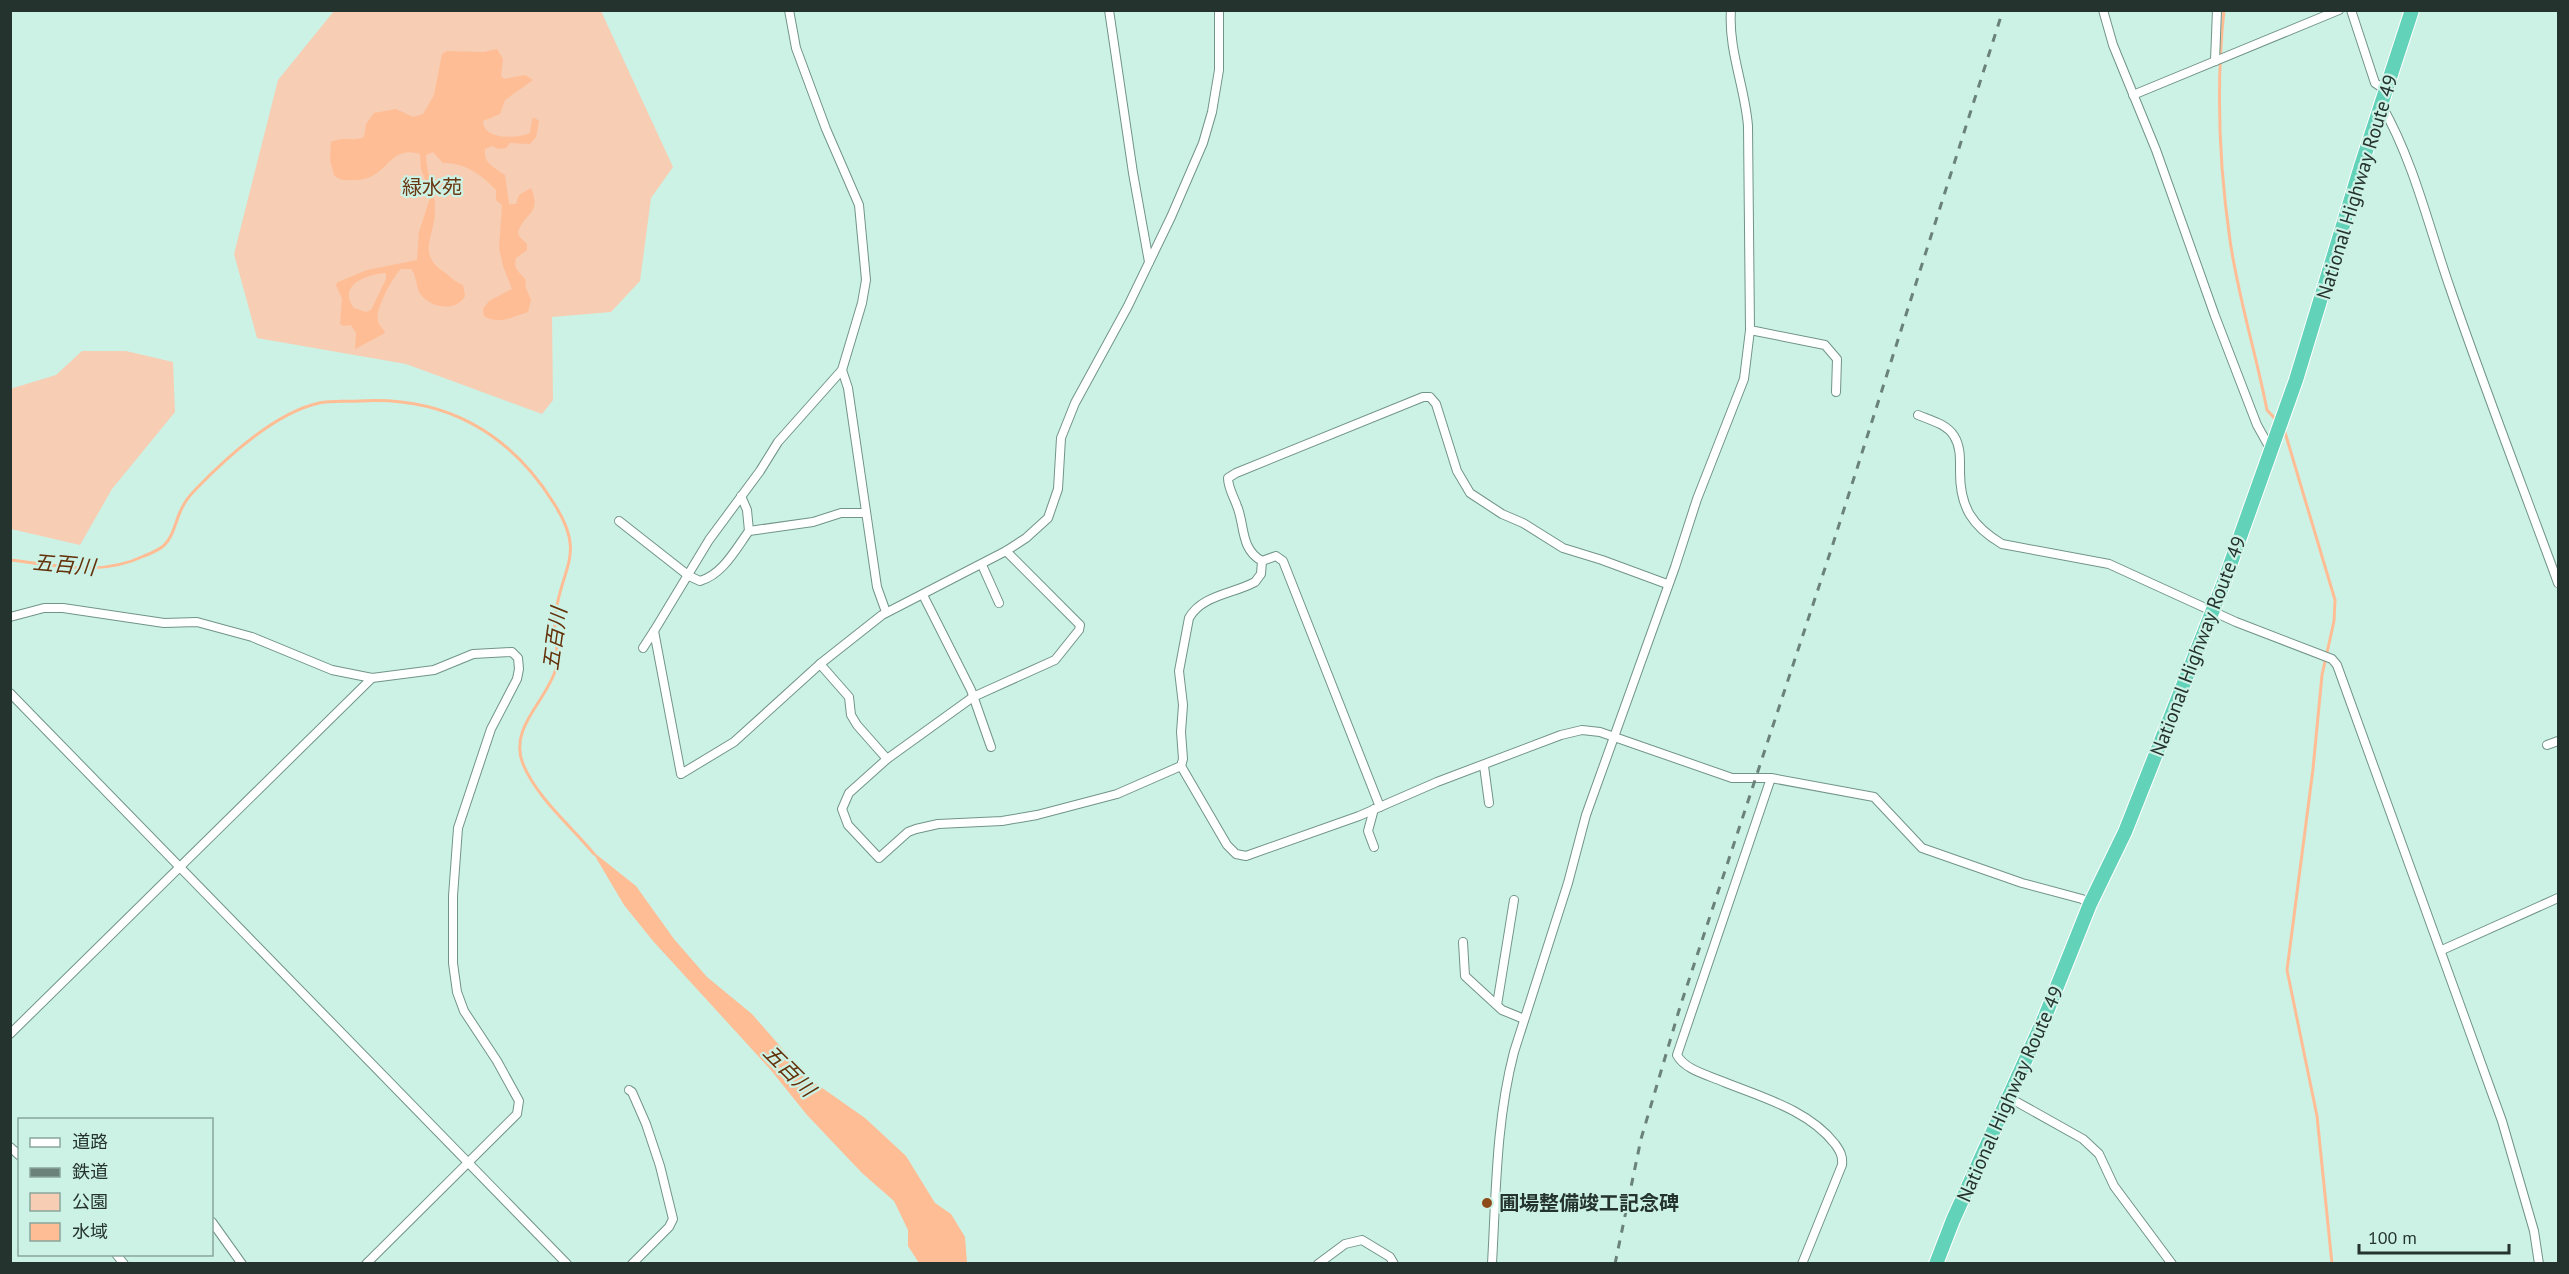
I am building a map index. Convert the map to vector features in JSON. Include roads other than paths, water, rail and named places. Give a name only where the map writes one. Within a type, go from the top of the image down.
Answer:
[{"type":"highway","name":"National Highway Route 49","points":[[1936,1263],[1953,1220],[1996,1130],[2008,1097],[2044,1019],[2090,904],[2125,832],[2213,611],[2272,451],[2412,10]]},
{"type":"street","points":[[643,648],[709,540],[778,442],[842,370],[862,303],[866,280],[860,214],[796,48],[789,10]]},
{"type":"street","points":[[1109,10],[1149,263]]},
{"type":"street","points":[[654,631],[681,774],[734,742],[820,664],[886,612],[982,565],[1040,527],[1053,509],[1058,489],[1061,438],[1075,403],[1149,263],[1198,158],[1212,112],[1219,70],[1219,10]]},
{"type":"street","points":[[1492,1263],[1501,1122],[1507,1078],[1568,883],[1586,815],[1704,480],[1744,379],[1750,330],[1748,126],[1746,99],[1733,51],[1731,10]]},
{"type":"street","points":[[2103,10],[2113,45],[2156,150],[2215,316],[2257,425],[2272,451]]},
{"type":"street","points":[[2215,61],[2217,10]]},
{"type":"street","points":[[2133,95],[2339,10]]},
{"type":"street","points":[[2351,10],[2375,83],[2387,91]]},
{"type":"street","points":[[2382,106],[2392,124],[2428,217],[2450,288],[2559,583]]},
{"type":"street","points":[[1750,330],[1825,345],[1837,359],[1836,392]]},
{"type":"street","points":[[842,370],[848,388],[877,587],[886,612]]},
{"type":"street","points":[[1262,561],[1250,551],[1243,536],[1238,506],[1228,483],[1231,475],[1427,397],[1436,404],[1457,471],[1470,493],[1563,548],[1667,584]]},
{"type":"street","points":[[1918,415],[1935,421],[1955,437],[1960,456],[1960,495],[1964,506],[1976,524],[2002,544],[2109,564],[2213,611],[2332,658],[2337,665],[2442,950],[2502,1121],[2534,1231],[2539,1263]]},
{"type":"street","points":[[619,521],[689,576],[700,581],[714,576],[749,531],[747,510],[741,496]]},
{"type":"street","points":[[749,531],[813,522],[841,513],[866,513]]},
{"type":"street","points":[[1006,551],[1080,627],[1055,660],[973,697],[886,759],[849,793],[842,809],[848,825],[879,858],[908,832],[916,829],[938,824],[1002,820],[1037,815],[1118,794],[1181,766]]},
{"type":"street","points":[[1262,561],[1276,556],[1283,561],[1377,808],[1368,831],[1374,847]]},
{"type":"street","points":[[1262,561],[1261,574],[1255,582],[1208,600],[1197,607],[1189,618],[1179,671],[1183,705],[1181,766],[1227,845],[1241,856],[1377,808],[1437,782],[1575,731],[1591,730],[1732,778],[1771,778],[1874,797],[1922,848],[2022,883],[2082,899],[2090,904]]},
{"type":"street","points":[[982,565],[999,603]]},
{"type":"street","points":[[923,595],[973,697],[991,747]]},
{"type":"street","points":[[10,617],[44,608],[63,608],[164,623],[197,622],[252,637],[332,670],[372,678],[434,670],[473,654],[504,651],[512,652],[518,658],[517,679],[491,729],[458,828],[453,896],[453,963],[457,992],[465,1011],[519,1101],[517,1114],[513,1121],[366,1263]]},
{"type":"street","points":[[820,664],[849,697],[851,715],[886,759]]},
{"type":"street","points":[[10,1034],[372,678]]},
{"type":"street","points":[[10,693],[567,1263]]},
{"type":"street","points":[[2547,745],[2559,741]]},
{"type":"street","points":[[1484,766],[1489,803]]},
{"type":"street","points":[[1771,778],[1677,1054],[1680,1061],[1696,1070],[1785,1107],[1814,1124],[1828,1135],[1839,1150],[1842,1165],[1802,1263]]},
{"type":"street","points":[[2442,950],[2559,898]]},
{"type":"street","points":[[1497,1005],[1514,900]]},
{"type":"street","points":[[1463,942],[1465,976],[1502,1010],[1524,1019]]},
{"type":"street","points":[[629,1090],[646,1124],[673,1219],[669,1227],[632,1263]]},
{"type":"street","points":[[2008,1097],[2093,1146],[2114,1186],[2130,1204],[2172,1263]]},
{"type":"street","points":[[213,1223],[242,1263]]},
{"type":"street","points":[[1318,1263],[1345,1244],[1362,1240],[1390,1257],[1394,1263]]},
{"type":"water","points":[[497,49],[503,59],[501,76],[504,79],[525,75],[533,80],[505,100],[500,114],[483,121],[484,127],[489,132],[509,137],[530,133],[532,119],[539,121],[536,137],[530,144],[510,143],[506,148],[498,149],[492,146],[485,149],[488,161],[505,175],[509,204],[516,204],[519,195],[531,188],[534,197],[534,208],[518,232],[527,244],[527,250],[516,258],[515,262],[517,270],[526,280],[525,286],[531,300],[528,312],[500,320],[484,316],[483,309],[489,301],[512,289],[499,248],[502,205],[496,200],[496,190],[485,179],[465,167],[443,163],[433,152],[426,155],[435,203],[429,251],[436,265],[463,285],[465,296],[451,306],[432,303],[420,293],[411,269],[401,269],[389,286],[379,310],[378,321],[385,333],[355,349],[356,333],[351,325],[340,324],[342,299],[336,285],[338,282],[367,270],[417,260],[419,232],[431,195],[421,169],[420,154],[409,152],[400,154],[373,175],[364,179],[343,180],[334,175],[330,160],[331,142],[364,137],[366,124],[374,113],[396,109],[413,117],[423,114],[434,95],[442,54],[447,51],[484,52]],"holes":[[[386,273],[386,279],[371,310],[366,312],[354,308],[349,300],[349,293],[356,282],[363,278]]]},
{"type":"water","points":[[592,851],[636,886],[674,939],[707,977],[752,1014],[808,1078],[865,1118],[906,1156],[935,1203],[951,1214],[965,1237],[967,1263],[919,1263],[908,1246],[908,1230],[894,1201],[862,1173],[807,1115],[770,1069],[653,941],[624,905]]},
{"type":"waterway","points":[[2224,10],[2219,96],[2223,183],[2230,240],[2267,410],[2278,422]]},
{"type":"waterway","name":"五百川","points":[[10,560],[95,568],[128,562],[155,551],[169,540],[182,507],[189,496],[222,463],[268,426],[302,408],[334,401],[391,401],[446,412],[472,423],[495,438],[536,477],[553,502],[569,535],[569,559],[555,616],[556,668],[552,680],[525,726],[520,751],[523,764],[537,788],[594,854]]},
{"type":"waterway","points":[[2284,429],[2335,600],[2334,621],[2322,675],[2313,769],[2287,970],[2317,1116],[2332,1264]]},
{"type":"railway","points":[[1615,1264],[1641,1139],[1680,1007],[1832,547],[2003,10]]},
{"type":"place","name":"圃場整備竣工記念碑","points":[[1487,1203]]},
{"type":"park label","name":"緑水苑","points":[[432,187]]}]
